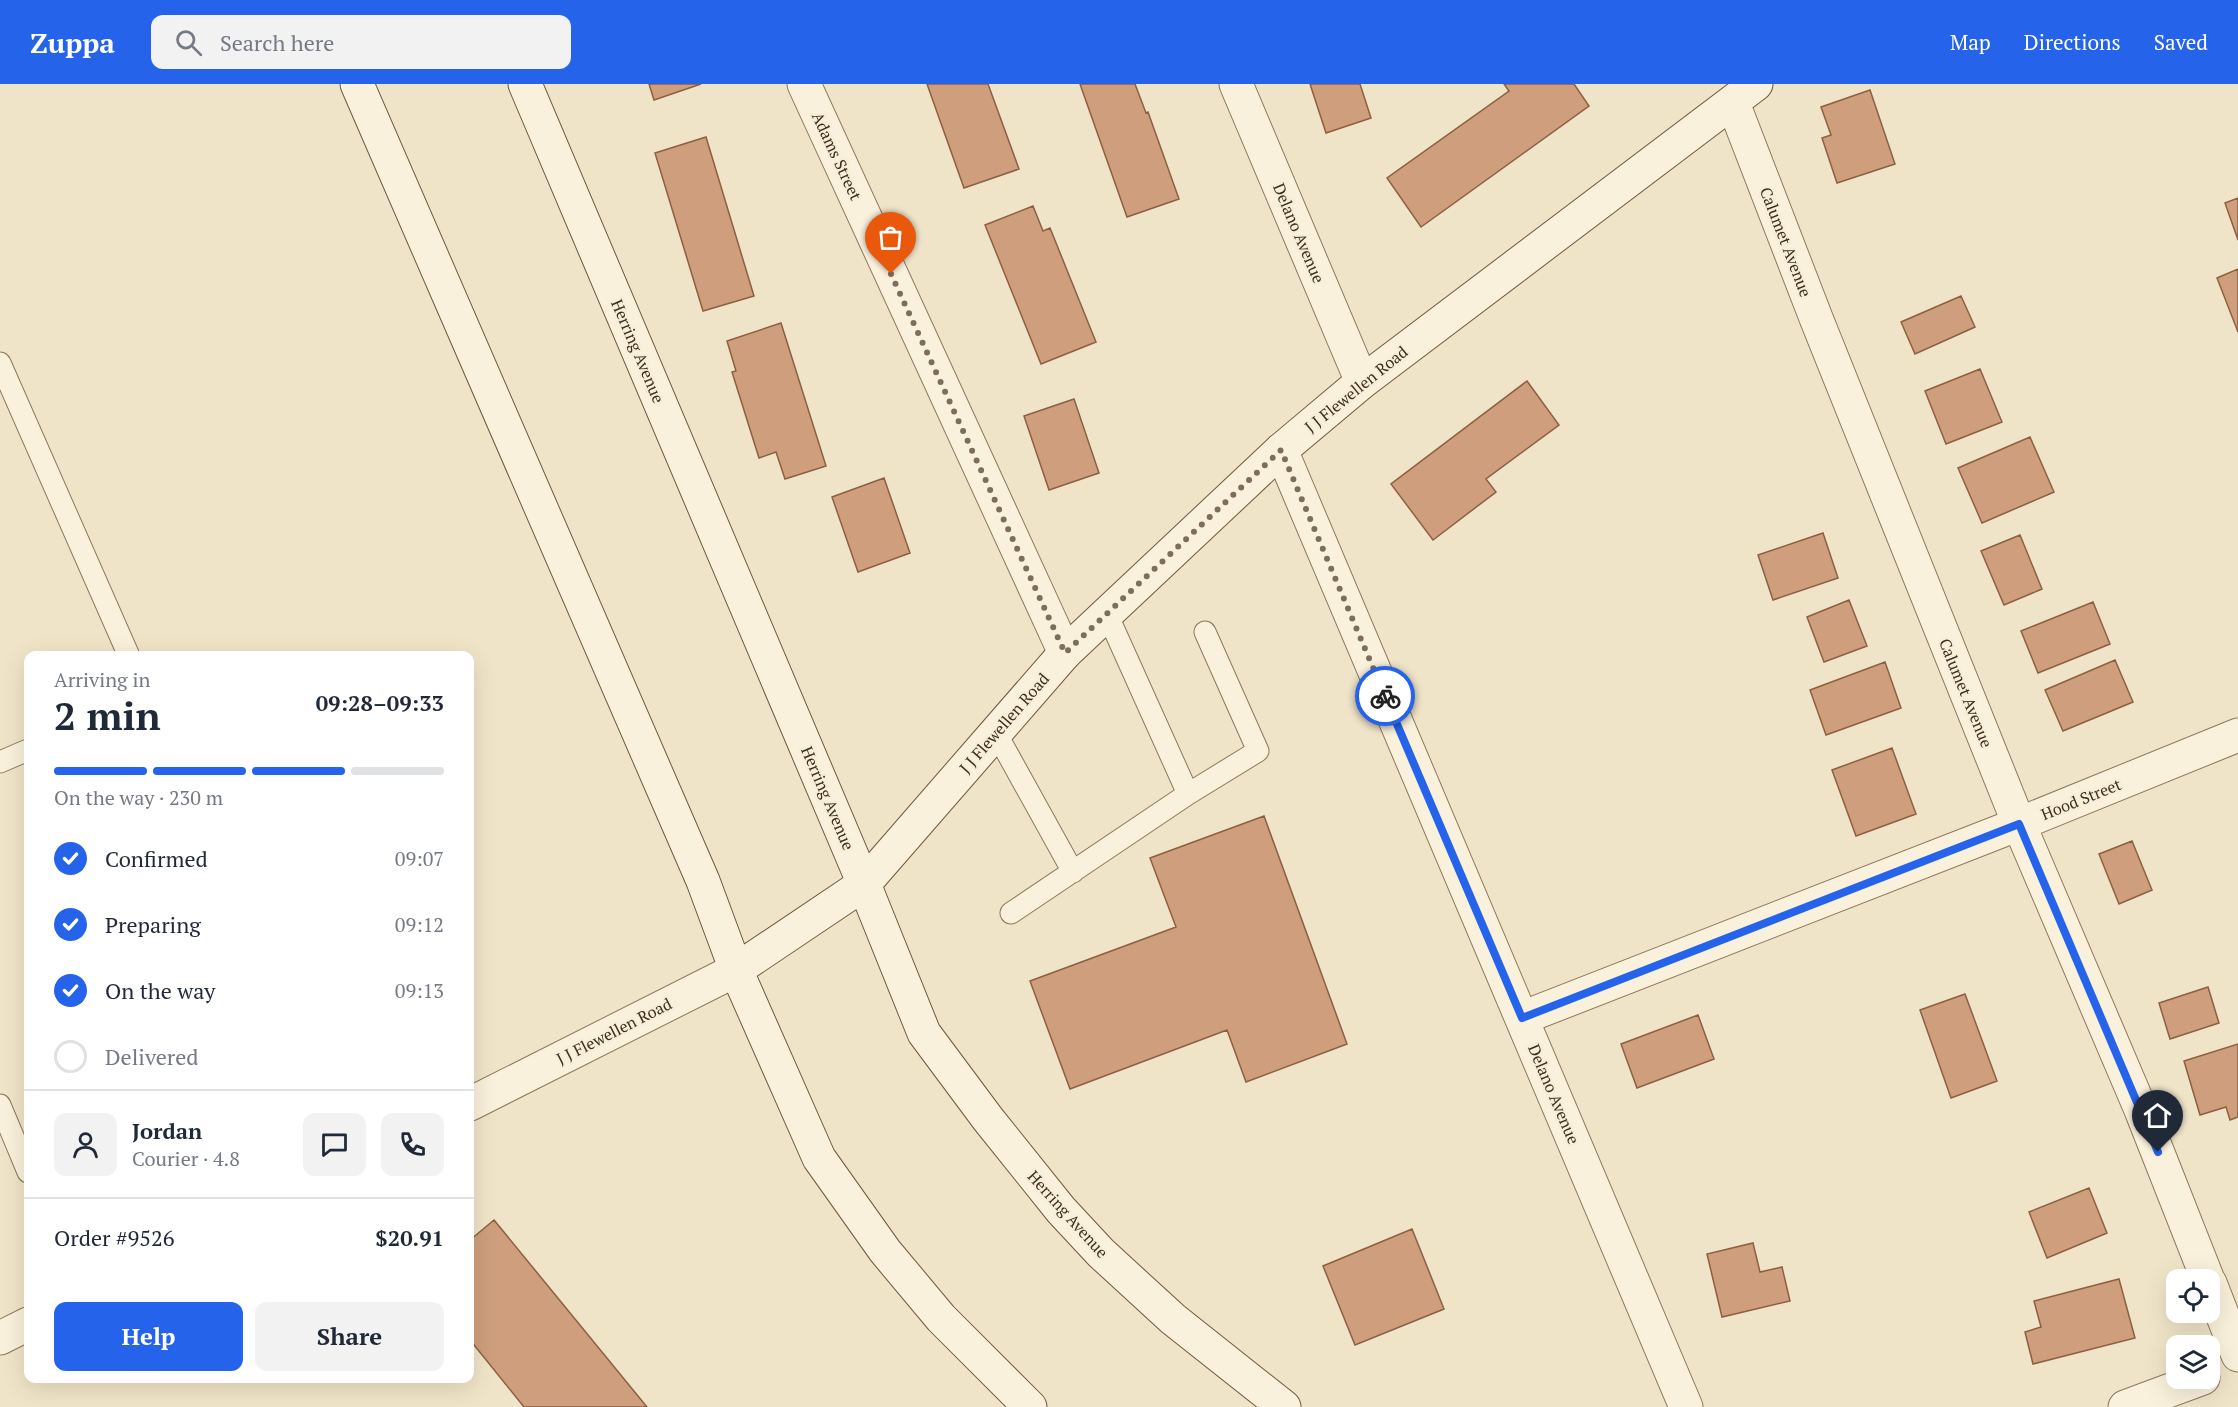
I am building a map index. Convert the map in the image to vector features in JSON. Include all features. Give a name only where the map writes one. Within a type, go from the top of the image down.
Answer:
[{"type":"street","points":[[357,84],[703,881],[736,970],[819,1158],[885,1251],[940,1318],[1030,1407]]},
{"type":"street","name":"Herring Avenue","points":[[525,84],[864,884],[924,1033],[988,1119],[1061,1210],[1101,1253],[1173,1319],[1284,1407]]},
{"type":"street","name":"Adams Street","points":[[804,84],[1065,653]]},
{"type":"street","name":"Delano Avenue","points":[[1236,84],[1362,382]]},
{"type":"street","name":"J J Flewellen Road","points":[[474,1102],[736,970],[864,884],[1065,653],[1281,450],[1362,382],[1744,94]]},
{"type":"street","name":"Calumet Avenue","points":[[1744,94],[1816,318],[2019,824],[2141,1110],[2204,1269]]},
{"type":"street","name":"Delano Avenue","points":[[1281,450],[1686,1407]]},
{"type":"street","name":"Hood Street","points":[[1522,1018],[2019,824],[2238,735]]},
{"type":"street","name":"Calumet Avenue","points":[[2220,1309],[2238,1355]]},
{"type":"street","points":[[0,1338],[24,1326]]},
{"type":"street","points":[[2220,1372],[2238,1366]]},
{"type":"street","points":[[2125,1407],[2173,1389]]},
{"type":"lane","points":[[0,363],[127,651]]},
{"type":"lane","points":[[1107,614],[1188,794]]},
{"type":"lane","points":[[1011,913],[1188,794],[1258,752],[1205,632]]},
{"type":"lane","points":[[996,732],[1073,872]]},
{"type":"lane","points":[[0,762],[24,752]]},
{"type":"lane","points":[[0,1105],[24,1162]]},
{"type":"building","points":[[649,84],[701,84],[654,100]]},
{"type":"building","points":[[927,84],[988,84],[1019,169],[964,188]]},
{"type":"building","points":[[1080,84],[1135,84],[1146,113],[1148,112],[1179,199],[1127,217]]},
{"type":"building","points":[[1310,84],[1360,84],[1371,118],[1326,133]]},
{"type":"building","points":[[1504,84],[1574,84],[1589,106],[1421,227],[1387,178],[1509,91]]},
{"type":"building","points":[[1870,90],[1895,164],[1837,183],[1822,138],[1831,135],[1821,107]]},
{"type":"building","points":[[706,137],[754,296],[703,311],[655,153]]},
{"type":"building","points":[[2238,198],[2238,240],[2225,203]]},
{"type":"building","points":[[1033,206],[1043,231],[1050,228],[1096,342],[1041,364],[985,225]]},
{"type":"building","points":[[2238,269],[2238,332],[2217,278]]},
{"type":"building","points":[[1961,296],[1975,327],[1915,354],[1901,322]]},
{"type":"building","points":[[781,323],[826,466],[785,479],[776,452],[759,458],[732,372],[736,371],[727,341]]},
{"type":"building","points":[[1980,369],[2002,422],[1946,444],[1925,391]]},
{"type":"building","points":[[1527,381],[1559,425],[1486,479],[1496,492],[1433,540],[1391,484]]},
{"type":"building","points":[[1074,399],[1099,473],[1049,490],[1024,416]]},
{"type":"building","points":[[2030,437],[2054,492],[1982,523],[1958,468]]},
{"type":"building","points":[[884,478],[910,553],[858,572],[832,497]]},
{"type":"building","points":[[1823,533],[1838,578],[1773,600],[1758,555]]},
{"type":"building","points":[[2020,535],[2042,589],[2004,605],[1981,551]]},
{"type":"building","points":[[1849,600],[1867,646],[1824,662],[1807,617]]},
{"type":"building","points":[[2093,602],[2110,644],[2038,673],[2021,631]]},
{"type":"building","points":[[2115,660],[2133,702],[2063,731],[2045,690]]},
{"type":"building","points":[[1885,662],[1901,708],[1826,735],[1810,690]]},
{"type":"building","points":[[1892,748],[1916,814],[1856,836],[1832,770]]},
{"type":"building","points":[[1264,816],[1347,1044],[1246,1082],[1227,1030],[1070,1089],[1030,981],[1176,927],[1150,858]]},
{"type":"building","points":[[2132,841],[2152,890],[2119,904],[2099,854]]},
{"type":"building","points":[[2208,987],[2219,1023],[2170,1039],[2159,1003]]},
{"type":"building","points":[[1965,994],[1997,1081],[1951,1098],[1920,1010]]},
{"type":"building","points":[[1698,1015],[1714,1059],[1637,1088],[1621,1044]]},
{"type":"building","points":[[2238,1044],[2238,1117],[2230,1120],[2226,1107],[2200,1115],[2184,1061]]},
{"type":"building","points":[[2089,1188],[2107,1233],[2047,1258],[2029,1212]]},
{"type":"building","points":[[494,1220],[647,1407],[524,1407],[474,1345],[474,1237]]},
{"type":"building","points":[[1412,1229],[1444,1309],[1355,1345],[1323,1266]]},
{"type":"building","points":[[1753,1243],[1760,1272],[1782,1267],[1790,1301],[1722,1317],[1707,1254]]},
{"type":"building","points":[[2119,1279],[2135,1338],[2033,1364],[2025,1332],[2041,1327],[2034,1301]]},
{"type":"way so far","points":[[891,274],[1065,653],[1281,450],[1385,696]]},
{"type":"route","points":[[1385,696],[1522,1018],[2019,824],[2158,1152]]}]
